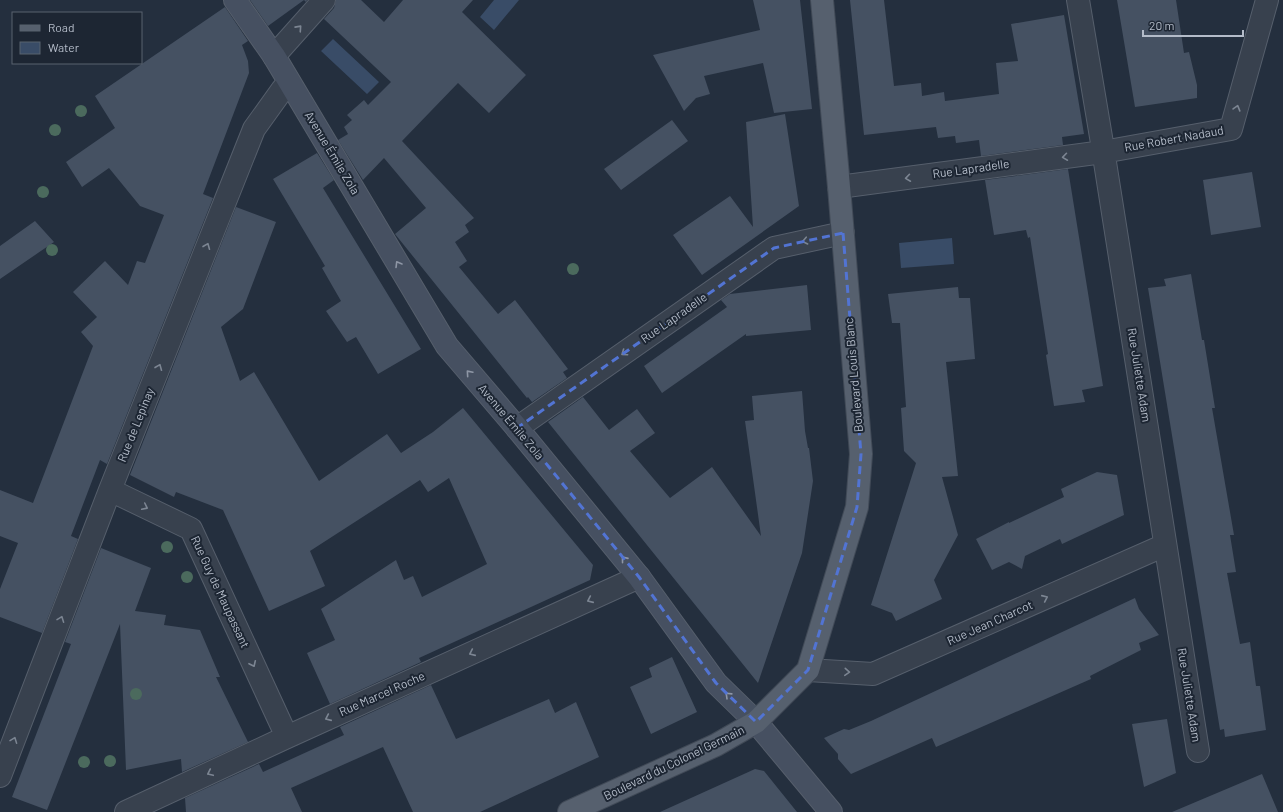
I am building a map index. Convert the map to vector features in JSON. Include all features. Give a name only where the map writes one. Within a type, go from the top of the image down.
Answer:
[{"type":"main road","name":"Boulevard Louis Blanc","points":[[756,722],[808,670],[857,507],[861,454],[822,0]]},
{"type":"main road","name":"Boulevard du Colonel Germain","points":[[569,812],[716,745],[756,722]]},
{"type":"street","name":"Avenue Émile Zola","points":[[235,0],[274,56],[447,346],[517,428],[638,577],[716,683],[756,722],[831,812]]},
{"type":"street","points":[[274,56],[324,0]]},
{"type":"street","name":"Rue Juliette Adam","points":[[1078,0],[1198,751]]},
{"type":"street","name":"Rue Robert Nadaud","points":[[1103,152],[1231,129],[1267,0]]},
{"type":"street","name":"Rue de Lepinay","points":[[0,776],[110,490],[254,129],[289,82]]},
{"type":"street","name":"Rue Lapradelle","points":[[839,187],[1103,152]]},
{"type":"street","name":"Rue Lapradelle","points":[[517,428],[774,248],[843,233]]},
{"type":"street","name":"Rue Guy de Maupassant","points":[[110,490],[191,529],[287,737]]},
{"type":"street","name":"Rue Jean Charcot","points":[[808,670],[873,674],[1165,545]]},
{"type":"street","name":"Rue Marcel Roche","points":[[126,812],[638,577]]},
{"type":"highlighted area","points":[[843,233],[861,454],[857,507],[808,670],[756,722],[716,683],[639,577],[517,428],[774,248]]},
{"type":"water","points":[[494,0],[519,0],[494,30],[480,17]]},
{"type":"water","points":[[333,39],[379,82],[367,94],[321,51]]},
{"type":"water","points":[[952,238],[954,264],[901,268],[899,243]]},
{"type":"building","points":[[250,0],[304,0],[268,26]]},
{"type":"building","points":[[336,0],[361,0],[384,22],[403,0],[473,0],[462,12],[526,75],[489,113],[458,83],[402,141],[474,218],[465,225],[469,232],[455,242],[467,261],[459,267],[498,314],[515,300],[568,369],[563,372],[567,378],[532,402],[528,397],[527,398],[395,234],[426,208],[384,158],[363,180],[338,140],[348,134],[344,127],[352,120],[347,115],[364,100],[368,105],[391,82],[324,19],[334,8]]},
{"type":"building","points":[[753,0],[800,0],[812,109],[774,113],[763,63],[704,76],[710,94],[696,98],[684,111],[653,55],[760,30]]},
{"type":"building","points":[[850,0],[884,0],[894,86],[921,83],[922,96],[944,92],[945,101],[999,94],[996,63],[1018,61],[1011,24],[1064,15],[1084,134],[1062,137],[1063,145],[981,156],[979,140],[956,143],[955,136],[938,138],[936,127],[864,135]]},
{"type":"building","points":[[1117,0],[1176,0],[1184,53],[1189,52],[1197,85],[1197,98],[1135,107]]},
{"type":"building","points":[[225,7],[248,41],[242,45],[248,61],[249,73],[203,194],[213,198],[107,464],[100,460],[71,536],[78,539],[42,633],[0,617],[0,589],[18,543],[0,536],[0,490],[33,503],[93,346],[81,332],[97,317],[73,292],[105,261],[128,285],[137,261],[145,263],[164,215],[140,206],[109,168],[82,187],[66,162],[115,128],[95,96]]},
{"type":"building","points":[[785,114],[799,206],[702,275],[673,235],[730,196],[753,227],[746,122]]},
{"type":"building","points":[[672,120],[688,141],[621,190],[604,169]]},
{"type":"building","points":[[317,153],[334,180],[323,188],[421,349],[378,374],[356,337],[347,342],[326,311],[341,301],[322,268],[325,266],[273,179]]},
{"type":"building","points":[[1068,169],[1103,386],[1082,390],[1085,402],[1054,406],[1046,355],[1048,354],[1030,237],[1028,238],[1026,230],[994,235],[985,180]]},
{"type":"building","points":[[1252,172],[1261,227],[1211,235],[1203,180]]},
{"type":"building","points":[[236,207],[276,222],[243,309],[221,327],[240,381],[254,372],[319,481],[387,434],[401,453],[433,432],[463,408],[593,565],[590,580],[419,658],[421,662],[330,704],[307,653],[335,640],[321,609],[396,560],[404,580],[413,576],[422,597],[487,564],[449,478],[428,492],[420,480],[310,551],[325,586],[269,611],[223,510],[176,492],[174,497],[130,475]]},
{"type":"building","points":[[35,221],[54,242],[0,279],[0,246]]},
{"type":"building","points":[[1191,274],[1202,340],[1204,340],[1215,408],[1212,408],[1234,535],[1230,535],[1236,572],[1227,573],[1240,644],[1250,642],[1256,686],[1260,686],[1266,730],[1225,737],[1224,729],[1220,730],[1148,288],[1166,286],[1164,279]]},
{"type":"building","points":[[807,285],[811,330],[746,336],[746,334],[662,393],[644,366],[727,307],[721,300],[730,294]]},
{"type":"building","points":[[958,287],[959,298],[970,298],[975,359],[946,362],[958,476],[942,477],[958,535],[934,580],[942,599],[896,621],[892,613],[871,605],[916,463],[904,451],[901,408],[906,407],[900,323],[892,323],[888,294]]},
{"type":"building","points":[[802,391],[805,431],[809,448],[813,481],[802,553],[758,683],[548,422],[583,397],[609,430],[637,409],[655,433],[630,451],[670,498],[712,467],[761,536],[745,421],[754,420],[752,396]]},
{"type":"building","points":[[1097,472],[1117,475],[1124,515],[1062,544],[1060,539],[1025,556],[1022,569],[1009,562],[992,570],[976,539],[1064,497],[1061,489]]},
{"type":"building","points":[[101,548],[151,568],[135,611],[166,615],[164,625],[200,630],[220,677],[216,677],[248,742],[182,772],[181,759],[126,770],[120,624],[47,810],[12,797],[71,644],[65,642]]},
{"type":"building","points":[[1135,598],[1139,609],[1159,635],[1139,643],[1141,650],[1090,676],[1091,679],[936,747],[932,738],[851,774],[838,759],[838,754],[824,738],[844,729],[849,730],[871,721]]},
{"type":"building","points":[[672,657],[697,712],[651,734],[630,687],[652,677],[649,668]]},
{"type":"building","points":[[431,685],[456,739],[549,699],[555,713],[576,702],[599,757],[480,812],[413,812],[383,747],[291,788],[302,812],[186,812],[185,798],[259,764],[263,772],[344,735],[340,727]]},
{"type":"building","points":[[1167,719],[1176,773],[1144,787],[1132,724]]},
{"type":"building","points":[[755,769],[764,771],[797,812],[660,812]]},
{"type":"building","points":[[1262,774],[1278,812],[1172,812]]}]
